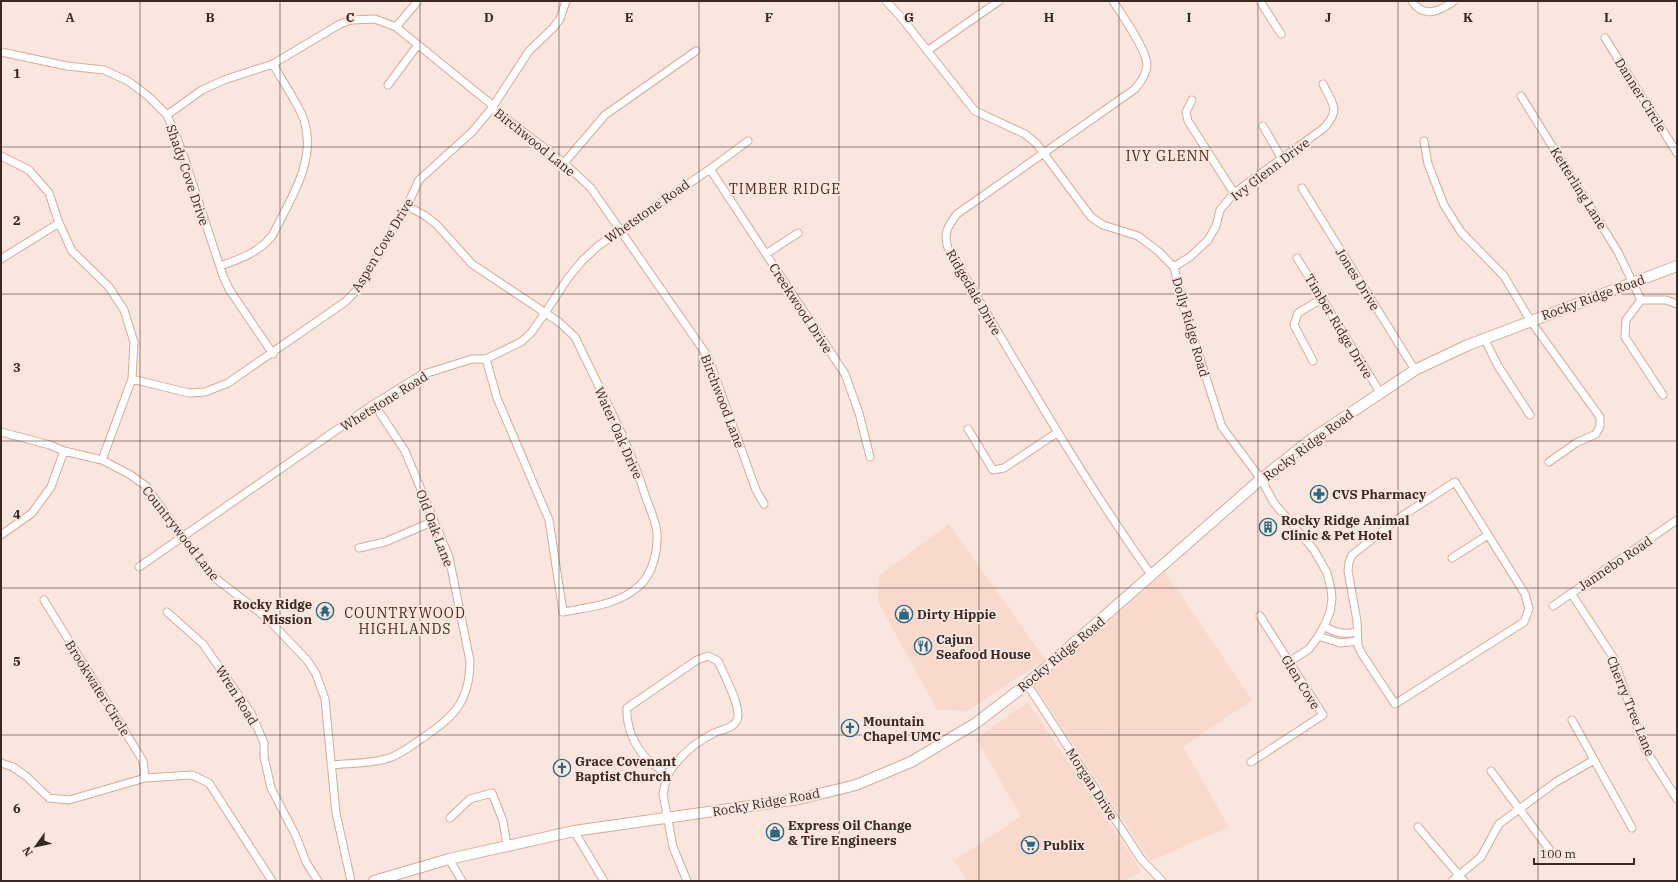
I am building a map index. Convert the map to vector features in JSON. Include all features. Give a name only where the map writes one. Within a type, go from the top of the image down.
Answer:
[{"type":"main road","name":"Rocky Ridge Road","points":[[374,881],[448,859],[574,831],[799,799],[856,785],[912,762],[976,723],[1027,684],[1261,479],[1313,438],[1415,370],[1484,338],[1677,266]]},
{"type":"street","points":[[396,27],[418,1]]},
{"type":"street","name":"Aspen Cove Drive","points":[[132,380],[189,393],[205,392],[228,383],[272,354],[345,302],[357,290],[407,206],[419,180],[472,132],[492,108],[530,51],[554,28],[560,19],[566,1]]},
{"type":"street","name":"Dolly Ridge Road","points":[[886,1],[975,111],[1026,134],[1036,143],[1091,217],[1104,225],[1138,236],[1158,251],[1174,267],[1184,309],[1222,427],[1261,479],[1274,503],[1314,550],[1327,573],[1332,599],[1330,612],[1324,626],[1309,649],[1289,662]]},
{"type":"street","points":[[927,50],[999,1]]},
{"type":"street","name":"Ridgedale Drive","points":[[1113,1],[1145,54],[1147,65],[1144,78],[1135,90],[957,214],[947,228],[945,239],[948,248],[1058,432],[1117,527],[1152,576]]},
{"type":"street","points":[[1260,1],[1281,34]]},
{"type":"street","points":[[1412,1],[1415,6],[1423,11],[1432,13],[1442,10],[1454,1]]},
{"type":"street","name":"Birchwood Lane","points":[[167,115],[202,90],[224,80],[273,64],[340,24],[351,20],[376,19],[396,27],[417,46],[491,104],[492,108],[564,163],[591,188],[619,231],[708,357],[756,490],[764,504]]},
{"type":"street","name":"Danner Circle","points":[[1605,38],[1677,153]]},
{"type":"street","points":[[388,85],[417,46]]},
{"type":"street","points":[[564,163],[605,115],[696,51]]},
{"type":"street","name":"Shady Cove Drive","points":[[1,52],[67,66],[104,70],[128,81],[148,96],[167,115],[182,152],[229,289],[272,354]]},
{"type":"street","points":[[220,266],[249,256],[266,243],[272,236],[305,168],[308,146],[304,120],[273,64]]},
{"type":"street","name":"Ivy Glenn Drive","points":[[1174,267],[1191,256],[1208,240],[1216,226],[1220,210],[1234,193],[1324,128],[1333,118],[1335,109],[1323,84]]},
{"type":"street","name":"Ketterling Lane","points":[[1521,96],[1618,252],[1641,300]]},
{"type":"street","points":[[1192,100],[1186,112],[1188,121],[1234,193]]},
{"type":"street","points":[[1262,126],[1282,159]]},
{"type":"street","name":"Whetstone Road","points":[[139,567],[374,404],[421,375],[472,359],[486,359],[521,342],[531,333],[546,313],[568,278],[582,261],[598,246],[748,141]]},
{"type":"street","points":[[1424,141],[1428,164],[1444,205],[1461,232],[1504,276],[1530,320],[1600,417],[1600,426],[1596,434],[1576,443],[1548,462]]},
{"type":"street","points":[[1,156],[29,170],[49,194],[59,223],[72,251],[109,287],[124,310],[134,342],[132,380],[102,460]]},
{"type":"street","name":"Creekwood Drive","points":[[710,169],[844,374],[859,413],[870,457]]},
{"type":"street","name":"Jones Drive","points":[[1302,188],[1415,370]]},
{"type":"street","name":"Water Oak Drive","points":[[407,206],[424,215],[436,224],[472,264],[560,322],[575,337],[636,463],[656,531],[657,550],[650,572],[641,585],[625,596],[604,605],[563,612],[549,520],[497,398],[486,359]]},
{"type":"street","points":[[1,259],[59,223]]},
{"type":"street","points":[[766,254],[798,233]]},
{"type":"street","name":"Timber Ridge Drive","points":[[1297,258],[1381,394]]},
{"type":"street","points":[[1313,361],[1294,325],[1298,313],[1323,298]]},
{"type":"street","points":[[1663,395],[1625,337],[1626,320],[1641,300],[1666,300],[1677,304]]},
{"type":"street","points":[[1484,338],[1498,366],[1530,415]]},
{"type":"street","name":"Old Oak Lane","points":[[331,765],[374,761],[389,758],[401,752],[439,727],[453,715],[466,694],[470,677],[470,661],[449,557],[405,451],[374,404]]},
{"type":"street","points":[[968,429],[993,470],[1004,468],[1058,432]]},
{"type":"street","name":"Countrywood Lane","points":[[1,432],[50,445],[64,451],[102,460],[129,474],[146,486],[201,563],[215,578],[282,632],[307,660],[316,674],[325,698],[337,819],[351,881]]},
{"type":"street","points":[[1,535],[32,513],[50,487],[64,451]]},
{"type":"street","points":[[1455,482],[1524,594],[1529,608],[1524,622],[1395,704],[1362,654],[1358,641],[1358,632],[1348,571],[1349,562],[1352,555],[1399,518],[1455,482]]},
{"type":"street","name":"Jannebo Road","points":[[1553,606],[1677,520]]},
{"type":"street","points":[[359,548],[385,542],[434,521]]},
{"type":"street","points":[[1452,558],[1488,535]]},
{"type":"street","name":"Cherry Tree Lane","points":[[1572,592],[1613,657],[1645,749],[1677,799]]},
{"type":"street","name":"Brookwater Circle","points":[[44,600],[143,761],[145,778]]},
{"type":"street","name":"Wren Road","points":[[167,612],[203,644],[251,713],[264,743],[264,758],[271,788],[296,836],[306,862],[318,881]]},
{"type":"street","name":"Glen Cove","points":[[1252,762],[1323,716],[1260,616]]},
{"type":"street","points":[[1324,626],[1334,632],[1346,634],[1358,632]]},
{"type":"street","points":[[1318,636],[1340,643],[1358,641]]},
{"type":"street","points":[[667,776],[663,770],[650,762],[634,742],[626,720],[627,708],[697,660],[708,656],[718,661],[737,707],[738,718],[732,726],[714,733],[693,745],[674,764],[667,776],[663,794],[669,818],[673,847],[687,881]]},
{"type":"street","name":"Morgan Drive","points":[[1027,684],[1141,859],[1162,881]]},
{"type":"street","points":[[1572,720],[1632,828]]},
{"type":"street","points":[[1452,881],[1461,878],[1481,857],[1499,824],[1556,782],[1594,760]]},
{"type":"street","points":[[1,763],[13,767],[26,776],[49,798],[69,800],[145,778],[192,775],[209,783],[272,881]]},
{"type":"street","points":[[1492,771],[1549,848]]},
{"type":"street","points":[[450,818],[470,799],[492,793],[503,821],[507,845]]},
{"type":"street","points":[[1418,827],[1461,878]]},
{"type":"street","points":[[574,831],[604,881]]},
{"type":"street","points":[[448,859],[462,881]]},
{"type":"shaded area","points":[[949,524],[1045,659],[968,711],[937,710],[878,602],[879,576]]},
{"type":"shaded area","points":[[1165,572],[1252,700],[1183,747],[1229,827],[1150,861],[1035,686]]},
{"type":"shaded area","points":[[1028,702],[1142,872],[1124,881],[968,881],[954,861],[1021,816],[976,739]]},
{"type":"place","name":"CVS Pharmacy","points":[[1319,494]]},
{"type":"place","name":"Rocky Ridge Animal Clinic & Pet Hotel","points":[[1268,527]]},
{"type":"place","name":"Rocky Ridge Mission","points":[[325,611]]},
{"type":"place","name":"Dirty Hippie","points":[[904,614]]},
{"type":"place","name":"Cajun Seafood House","points":[[923,646]]},
{"type":"place","name":"Mountain Chapel UMC","points":[[850,728]]},
{"type":"place","name":"Grace Covenant Baptist Church","points":[[562,768]]},
{"type":"place","name":"Express Oil Change & Tire Engineers","points":[[775,832]]},
{"type":"place","name":"Publix","points":[[1030,845]]},
{"type":"district","name":"IVY GLENN","points":[[1168,156]]},
{"type":"district","name":"TIMBER RIDGE","points":[[785,189]]},
{"type":"district","name":"COUNTRYWOOD HIGHLANDS","points":[[405,622]]}]
